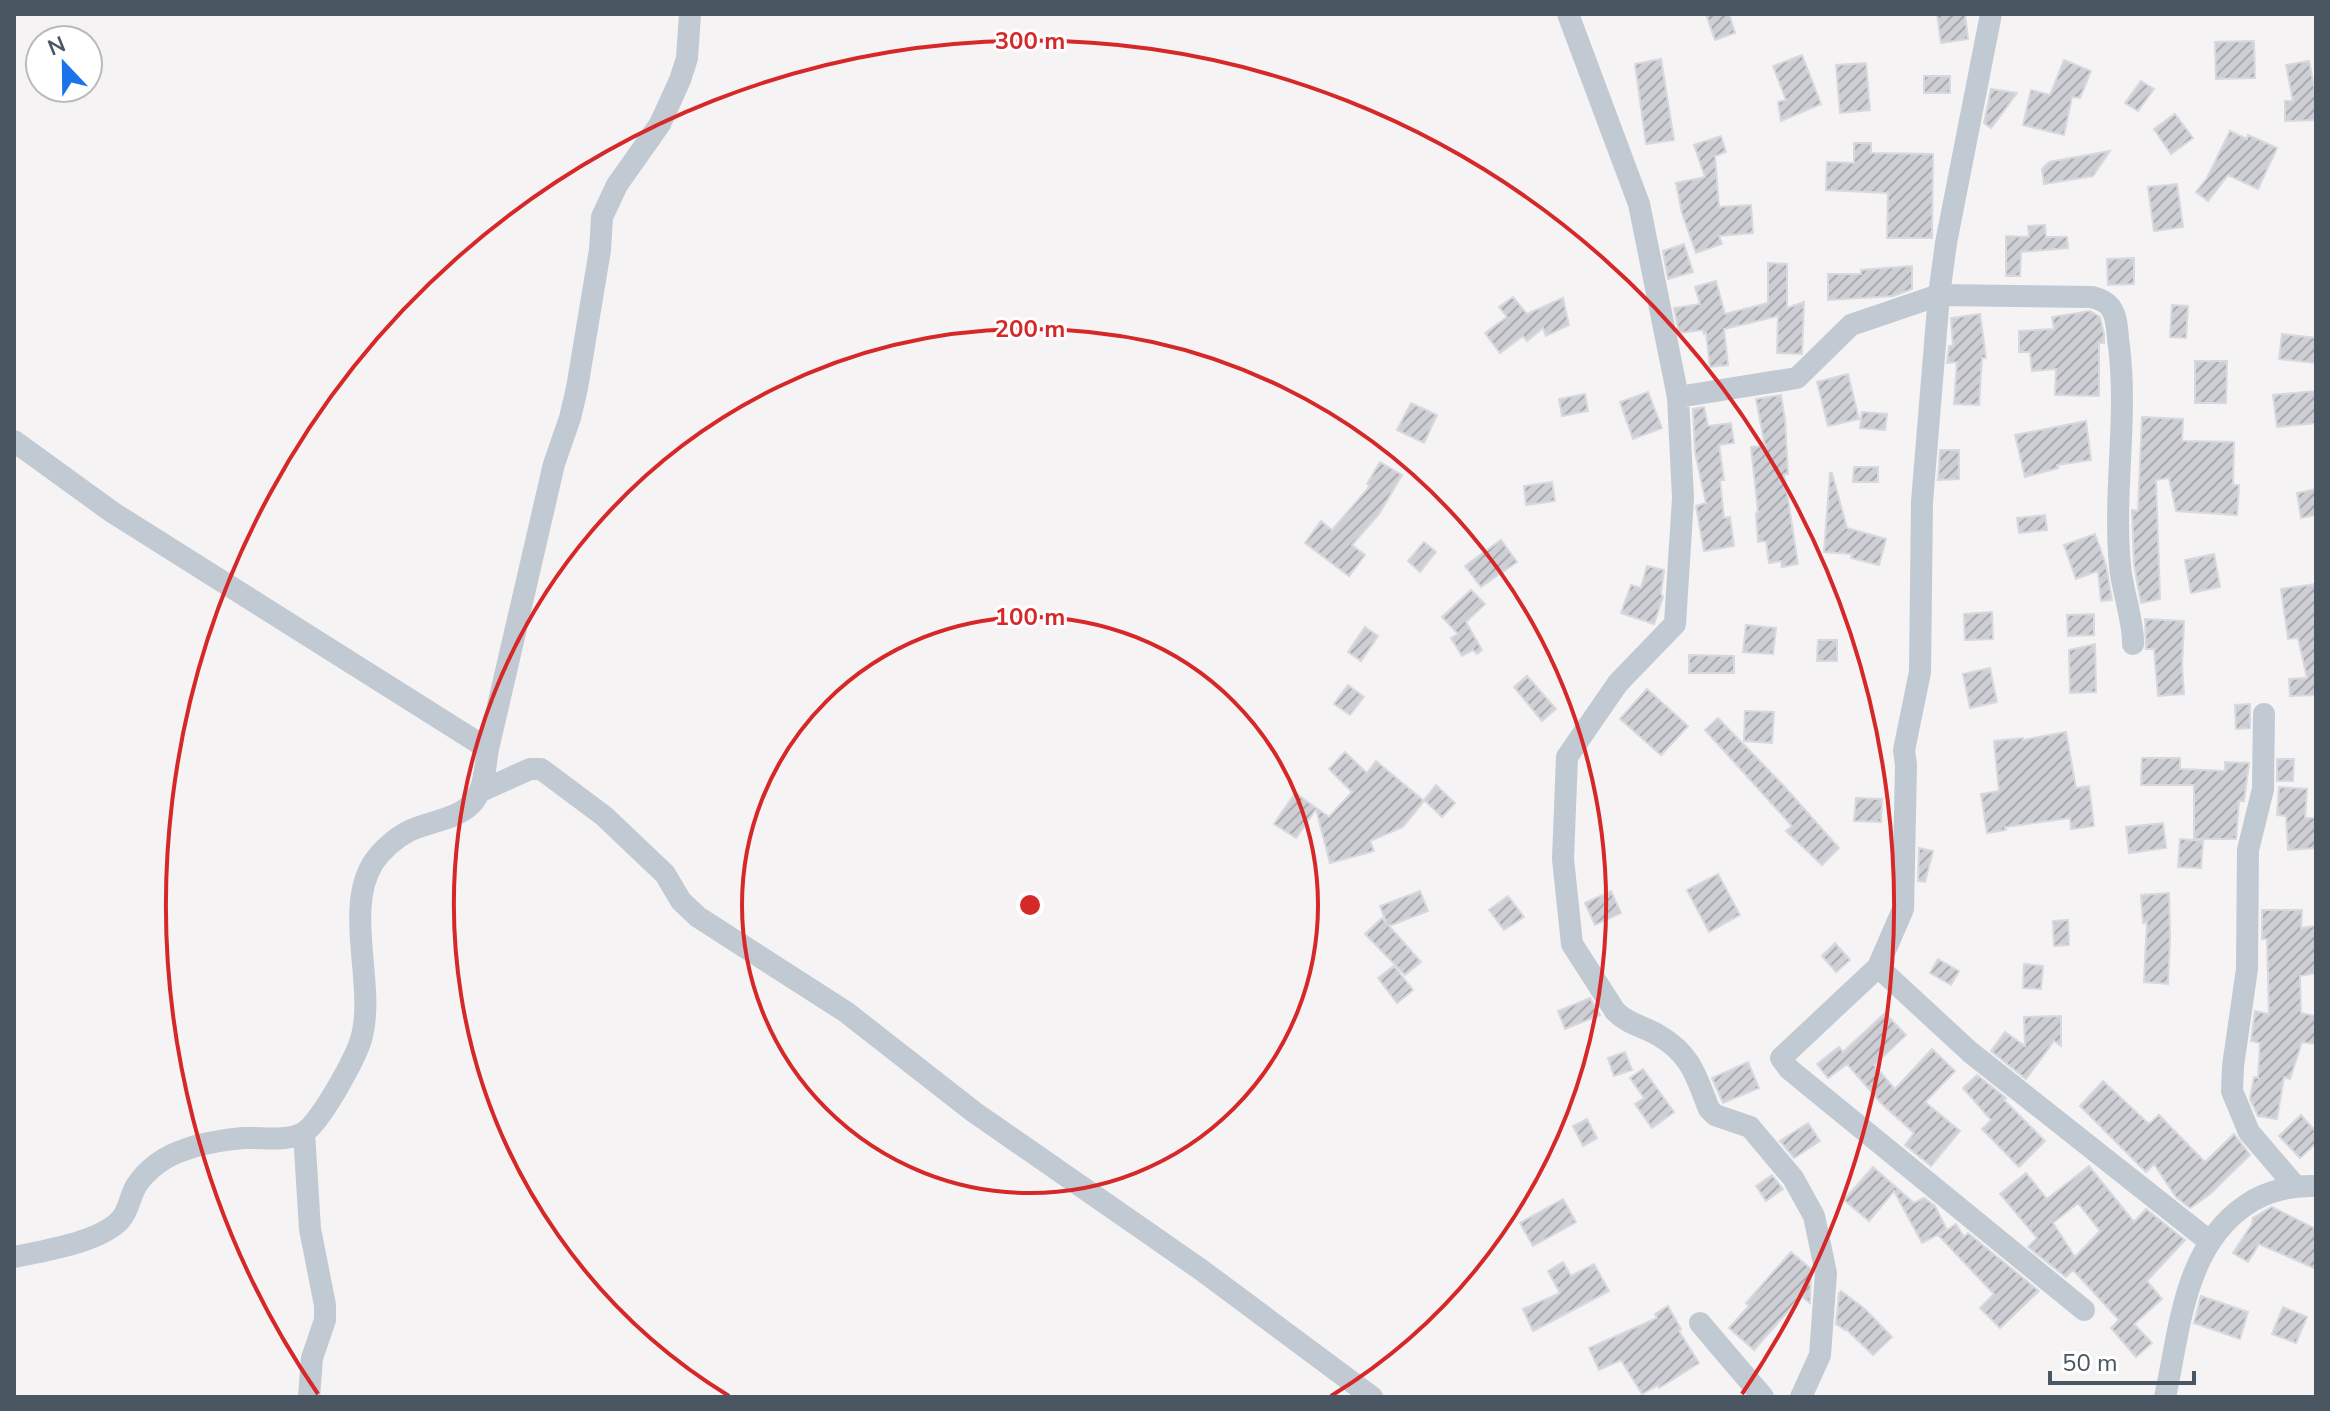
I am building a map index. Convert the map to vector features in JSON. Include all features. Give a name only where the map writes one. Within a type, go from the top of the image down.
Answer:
[{"type":"street","points":[[14,1257],[78,1241],[108,1229],[121,1220],[136,1186],[154,1165],[182,1150],[214,1142],[243,1138],[287,1138],[304,1133],[315,1122],[357,1052],[366,1011],[361,908],[368,873],[384,849],[396,839],[408,831],[458,813],[470,805],[479,792],[554,464],[577,388],[600,250],[602,217],[617,185],[660,124],[680,80],[687,58],[690,14]]},
{"type":"street","points":[[1991,14],[1948,230],[1939,295],[1922,502],[1920,672],[1904,750],[1903,909],[1878,967],[1781,1058],[1789,1069],[2084,1310]]},
{"type":"street","points":[[1575,16],[1639,204],[1678,397],[1683,498],[1675,624],[1618,683],[1567,757],[1563,859],[1572,944],[1622,1019],[1657,1034],[1689,1059],[1709,1109],[1715,1115],[1750,1127],[1780,1159],[1814,1216],[1826,1273],[1820,1355],[1801,1397]]},
{"type":"street","points":[[1678,397],[1797,378],[1851,325],[1939,295],[2092,297],[2106,302],[2112,309],[2123,383],[2117,499],[2120,567],[2134,633],[2133,644]]},
{"type":"street","points":[[14,441],[112,512],[488,749]]},
{"type":"street","points":[[2264,714],[2263,789],[2248,850],[2247,969],[2232,1091],[2249,1132],[2306,1186]]},
{"type":"street","points":[[479,792],[516,774],[541,769],[604,816],[665,874],[681,901],[698,917],[846,1012],[974,1112],[1200,1269],[1372,1397]]},
{"type":"street","points":[[1878,967],[1970,1052],[2209,1241]]},
{"type":"street","points":[[304,1133],[310,1229],[325,1305],[323,1329],[310,1371],[309,1397]]},
{"type":"street","points":[[2165,1397],[2192,1275],[2209,1241],[2228,1217],[2260,1195],[2306,1186]]},
{"type":"street","points":[[1700,1323],[1763,1397]]},
{"type":"building","points":[[1706,14],[1729,14],[1735,33],[1715,40]]},
{"type":"building","points":[[1937,14],[1965,14],[1968,39],[1941,43]]},
{"type":"building","points":[[2254,41],[2255,78],[2216,79],[2215,42]]},
{"type":"building","points":[[1802,55],[1821,104],[1781,121],[1778,102],[1786,100],[1773,66]]},
{"type":"building","points":[[1661,59],[1674,140],[1646,144],[1635,64]]},
{"type":"building","points":[[2064,60],[2091,71],[2080,98],[2072,97],[2064,135],[2023,125],[2031,90],[2050,95]]},
{"type":"building","points":[[2309,61],[2316,96],[2316,120],[2285,121],[2285,101],[2293,101],[2286,65]]},
{"type":"building","points":[[1866,63],[1870,110],[1840,113],[1836,65]]},
{"type":"building","points":[[1924,76],[1950,76],[1950,93],[1924,93]]},
{"type":"building","points":[[2141,81],[2154,89],[2138,111],[2125,103]]},
{"type":"building","points":[[1991,89],[2017,93],[1991,128],[1984,123]]},
{"type":"building","points":[[2175,114],[2193,138],[2171,154],[2154,129]]},
{"type":"building","points":[[2230,131],[2277,148],[2258,189],[2228,175],[2208,201],[2196,192],[2207,178]]},
{"type":"building","points":[[1721,136],[1726,152],[1715,156],[1719,207],[1751,205],[1753,233],[1719,236],[1722,244],[1696,253],[1682,213],[1676,183],[1705,177],[1694,145]]},
{"type":"building","points":[[1854,143],[1871,143],[1871,153],[1933,154],[1932,238],[1887,238],[1888,193],[1826,190],[1827,162],[1854,163]]},
{"type":"building","points":[[2110,151],[2093,176],[2044,184],[2042,169],[2049,162]]},
{"type":"building","points":[[2177,184],[2183,227],[2154,231],[2148,187]]},
{"type":"building","points":[[2045,225],[2046,237],[2067,237],[2068,248],[2021,252],[2020,276],[2006,276],[2006,236],[2029,237],[2028,226]]},
{"type":"building","points":[[1684,244],[1693,272],[1668,279],[1663,251]]},
{"type":"building","points":[[2134,258],[2134,284],[2108,285],[2107,259]]},
{"type":"building","points":[[1768,263],[1787,264],[1787,308],[1804,302],[1802,354],[1777,353],[1778,316],[1724,329],[1728,365],[1710,367],[1706,333],[1703,330],[1679,333],[1674,308],[1700,304],[1695,287],[1716,281],[1725,314],[1768,303]]},
{"type":"building","points":[[1912,266],[1912,289],[1893,296],[1828,300],[1828,274],[1861,274],[1861,270]]},
{"type":"building","points":[[1513,297],[1527,314],[1563,298],[1569,325],[1546,336],[1543,328],[1527,341],[1523,336],[1500,353],[1485,333],[1507,317],[1499,307]]},
{"type":"building","points":[[2172,305],[2188,306],[2186,338],[2170,337]]},
{"type":"building","points":[[2090,311],[2100,317],[2104,334],[2104,343],[2099,343],[2099,396],[2055,395],[2056,369],[2032,371],[2030,352],[2019,352],[2019,331],[2054,329],[2052,317]]},
{"type":"building","points":[[1980,314],[1986,358],[1982,358],[1979,405],[1954,404],[1957,362],[1947,363],[1949,346],[1953,346],[1951,318]]},
{"type":"building","points":[[2282,334],[2316,338],[2316,363],[2279,359]]},
{"type":"building","points":[[2195,361],[2227,361],[2226,403],[2195,403]]},
{"type":"building","points":[[1848,374],[1859,419],[1828,426],[1817,382]]},
{"type":"building","points":[[2316,391],[2316,423],[2277,427],[2273,395]]},
{"type":"building","points":[[1648,392],[1662,428],[1633,439],[1620,402]]},
{"type":"building","points":[[1585,394],[1588,411],[1562,416],[1559,399]]},
{"type":"building","points":[[1781,395],[1788,474],[1784,474],[1798,564],[1782,567],[1781,561],[1769,563],[1766,541],[1758,542],[1751,447],[1765,446],[1756,399]]},
{"type":"building","points":[[1411,403],[1437,415],[1424,443],[1397,430]]},
{"type":"building","points":[[1704,407],[1708,426],[1731,423],[1734,443],[1719,445],[1724,480],[1720,480],[1724,518],[1730,517],[1734,546],[1704,551],[1696,506],[1706,503],[1695,452],[1693,409]]},
{"type":"building","points":[[1862,412],[1887,414],[1885,430],[1860,428]]},
{"type":"building","points":[[2142,417],[2183,419],[2182,441],[2234,442],[2233,485],[2239,485],[2237,515],[2176,511],[2169,478],[2156,480],[2160,599],[2141,603],[2134,565],[2132,510],[2138,511]]},
{"type":"building","points":[[2086,421],[2091,460],[2057,465],[2058,468],[2025,477],[2015,435]]},
{"type":"building","points":[[1940,450],[1959,450],[1959,479],[1938,480]]},
{"type":"building","points":[[1380,462],[1402,475],[1379,514],[1352,545],[1365,555],[1349,576],[1305,543],[1321,521],[1332,530],[1370,486],[1367,484]]},
{"type":"building","points":[[1854,467],[1878,467],[1878,482],[1853,482]]},
{"type":"building","points":[[1830,473],[1847,528],[1886,539],[1879,565],[1851,558],[1852,554],[1824,552]]},
{"type":"building","points":[[1552,482],[1555,501],[1526,505],[1524,486]]},
{"type":"building","points":[[2316,489],[2316,515],[2301,518],[2297,493]]},
{"type":"building","points":[[2045,515],[2047,530],[2019,533],[2017,518]]},
{"type":"building","points":[[2095,534],[2106,565],[2112,600],[2101,601],[2098,571],[2076,579],[2064,545]]},
{"type":"building","points":[[1501,540],[1517,562],[1481,587],[1465,566]]},
{"type":"building","points":[[1424,542],[1436,552],[1420,572],[1408,561]]},
{"type":"building","points":[[2214,554],[2220,587],[2191,593],[2185,560]]},
{"type":"building","points":[[1647,566],[1664,570],[1663,597],[1654,624],[1621,613],[1631,585],[1641,588]]},
{"type":"building","points":[[2316,584],[2316,695],[2290,696],[2289,679],[2307,678],[2298,638],[2288,639],[2281,589]]},
{"type":"building","points":[[1471,590],[1485,604],[1466,622],[1482,650],[1477,654],[1473,650],[1462,656],[1451,638],[1458,634],[1442,617]]},
{"type":"building","points":[[1992,612],[1993,639],[1965,640],[1964,614]]},
{"type":"building","points":[[2094,614],[2094,635],[2068,636],[2067,615]]},
{"type":"building","points":[[2145,619],[2184,621],[2184,694],[2158,696],[2154,649],[2146,649]]},
{"type":"building","points":[[1746,625],[1776,628],[1773,654],[1743,652]]},
{"type":"building","points":[[1365,627],[1378,636],[1361,661],[1348,652]]},
{"type":"building","points":[[1818,640],[1837,640],[1837,661],[1817,661]]},
{"type":"building","points":[[2095,644],[2096,692],[2070,693],[2069,650]]},
{"type":"building","points":[[1689,655],[1734,656],[1734,673],[1689,673]]},
{"type":"building","points":[[1990,668],[1997,702],[1970,708],[1963,674]]},
{"type":"building","points":[[1527,676],[1556,709],[1542,721],[1514,687]]},
{"type":"building","points":[[1348,685],[1364,697],[1350,715],[1334,704]]},
{"type":"building","points":[[1647,689],[1688,726],[1661,755],[1620,719]]},
{"type":"building","points":[[2250,704],[2250,728],[2236,729],[2235,705]]},
{"type":"building","points":[[1745,711],[1774,712],[1772,743],[1744,741]]},
{"type":"building","points":[[1718,718],[1839,848],[1822,865],[1786,831],[1792,826],[1705,730]]},
{"type":"building","points":[[2066,732],[2076,788],[2089,786],[2094,826],[2071,829],[2070,818],[2005,827],[2006,830],[1987,833],[1981,794],[1999,791],[1994,741],[2023,740]]},
{"type":"building","points":[[1345,752],[1367,773],[1376,761],[1424,801],[1403,827],[1370,841],[1374,851],[1330,863],[1316,809],[1296,838],[1274,824],[1295,793],[1329,817],[1352,792],[1329,769]]},
{"type":"building","points":[[2142,758],[2180,758],[2180,769],[2225,771],[2225,762],[2249,763],[2244,801],[2239,801],[2236,839],[2194,839],[2194,785],[2141,785]]},
{"type":"building","points":[[2277,759],[2294,759],[2293,781],[2277,781]]},
{"type":"building","points":[[1436,785],[1455,803],[1442,817],[1424,800]]},
{"type":"building","points":[[2279,787],[2307,789],[2305,818],[2316,818],[2316,848],[2288,850],[2286,816],[2277,815]]},
{"type":"building","points":[[1856,798],[1882,799],[1881,822],[1854,821]]},
{"type":"building","points":[[2163,823],[2166,848],[2129,853],[2126,827]]},
{"type":"building","points":[[2180,839],[2203,841],[2201,868],[2178,867]]},
{"type":"building","points":[[1919,848],[1933,851],[1925,882],[1918,881]]},
{"type":"building","points":[[1718,874],[1740,915],[1709,932],[1687,890]]},
{"type":"building","points":[[1420,891],[1428,911],[1389,926],[1421,962],[1405,975],[1365,934],[1382,918],[1387,924],[1380,906]]},
{"type":"building","points":[[1611,891],[1621,913],[1595,925],[1585,903]]},
{"type":"building","points":[[2169,893],[2168,984],[2144,982],[2147,922],[2143,923],[2141,895]]},
{"type":"building","points":[[1508,896],[1524,917],[1504,930],[1489,910]]},
{"type":"building","points":[[2262,910],[2302,910],[2301,928],[2316,926],[2316,973],[2300,976],[2301,1013],[2316,1016],[2316,1044],[2302,1042],[2290,1079],[2284,1077],[2277,1119],[2258,1116],[2250,1099],[2254,1077],[2258,1078],[2260,1043],[2251,1041],[2255,1011],[2269,1014],[2267,939],[2262,939]]},
{"type":"building","points":[[2068,920],[2069,945],[2054,946],[2053,921]]},
{"type":"building","points":[[1835,943],[1850,960],[1836,972],[1822,956]]},
{"type":"building","points":[[1938,959],[1959,971],[1951,985],[1930,973]]},
{"type":"building","points":[[2024,964],[2043,966],[2041,989],[2023,988]]},
{"type":"building","points":[[1394,966],[1413,990],[1397,1003],[1378,978]]},
{"type":"building","points":[[1590,998],[1600,1015],[1565,1029],[1558,1011]]},
{"type":"building","points":[[1885,1013],[1906,1035],[1874,1065],[1895,1089],[1932,1049],[1955,1071],[1925,1102],[1960,1131],[1931,1166],[1905,1145],[1914,1133],[1882,1104],[1847,1064],[1828,1078],[1817,1064],[1839,1047],[1843,1052]]},
{"type":"building","points":[[2061,1016],[2061,1046],[2054,1041],[2026,1079],[1991,1051],[2005,1032],[2025,1046],[2024,1017]]},
{"type":"building","points":[[1625,1052],[1632,1070],[1614,1076],[1608,1058]]},
{"type":"building","points":[[1748,1062],[1759,1088],[1723,1103],[1712,1078]]},
{"type":"building","points":[[1643,1069],[1674,1112],[1652,1128],[1635,1104],[1644,1098],[1630,1078]]},
{"type":"building","points":[[1977,1075],[2006,1098],[2004,1100],[2045,1141],[2019,1167],[1982,1129],[1991,1120],[1963,1088]]},
{"type":"building","points":[[2103,1081],[2149,1124],[2159,1115],[2205,1162],[2234,1134],[2250,1155],[2209,1195],[2190,1208],[2176,1197],[2154,1164],[2146,1172],[2080,1106]]},
{"type":"building","points":[[2301,1115],[2316,1132],[2316,1143],[2300,1158],[2279,1136]]},
{"type":"building","points":[[1587,1119],[1597,1138],[1583,1146],[1573,1126]]},
{"type":"building","points":[[1808,1123],[1820,1141],[1794,1158],[1780,1141]]},
{"type":"building","points":[[2089,1166],[2134,1222],[2146,1209],[2185,1240],[2147,1281],[2162,1299],[2134,1324],[2152,1343],[2136,1357],[2111,1328],[2119,1320],[2073,1270],[2066,1277],[2028,1247],[2037,1238],[2000,1194],[2026,1173],[2047,1199]],"holes":[[[2078,1203],[2100,1231],[2075,1257],[2053,1223]]]},
{"type":"building","points":[[1873,1167],[1914,1203],[1924,1198],[1935,1206],[1947,1230],[1922,1243],[1894,1191],[1869,1221],[1844,1200]]},
{"type":"building","points":[[1772,1175],[1783,1189],[1766,1201],[1756,1186]]},
{"type":"building","points":[[1563,1199],[1576,1222],[1533,1246],[1520,1223]]},
{"type":"building","points":[[2272,1207],[2316,1229],[2316,1269],[2259,1244],[2248,1262],[2233,1253],[2253,1218]]},
{"type":"building","points":[[1956,1224],[1964,1237],[1968,1233],[2039,1291],[2000,1328],[1980,1308],[1994,1294],[1939,1236]]},
{"type":"building","points":[[1791,1252],[1811,1269],[1810,1303],[1801,1296],[1754,1350],[1729,1328],[1749,1306],[1746,1303]]},
{"type":"building","points":[[1563,1262],[1571,1276],[1594,1264],[1609,1291],[1533,1331],[1523,1309],[1560,1293],[1548,1271]]},
{"type":"building","points":[[1841,1291],[1865,1309],[1892,1337],[1873,1355],[1846,1329],[1836,1324]]},
{"type":"building","points":[[2201,1296],[2248,1312],[2240,1339],[2194,1323]]},
{"type":"building","points":[[1668,1306],[1699,1363],[1659,1388],[1658,1385],[1642,1394],[1621,1360],[1599,1370],[1589,1348],[1657,1318],[1655,1314]]},
{"type":"building","points":[[2283,1307],[2307,1317],[2296,1343],[2272,1334]]}]
